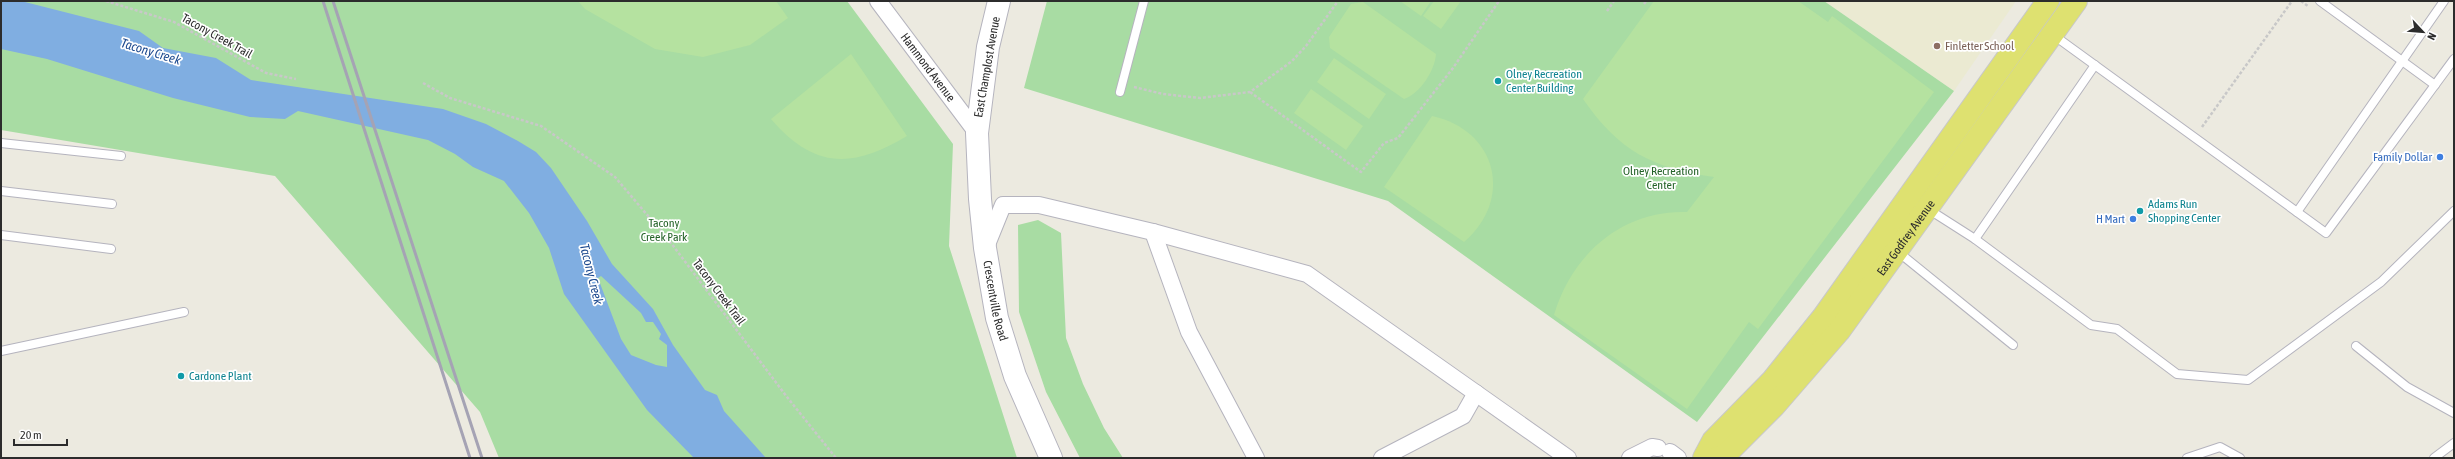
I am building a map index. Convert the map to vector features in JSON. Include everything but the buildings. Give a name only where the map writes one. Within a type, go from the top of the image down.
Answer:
[{"type":"main road","name":"East Godfrey Avenue","points":[[1704,458],[1713,442],[1793,357],[1888,244],[1928,210],[2043,27],[2048,1]]},
{"type":"main road","name":"East Godfrey Avenue","points":[[1717,458],[1724,456],[1774,406],[1809,368],[1839,331],[1888,244],[1908,196],[2043,27],[2076,1]]},
{"type":"street","name":"East Champlost Avenue","points":[[977,133],[987,53],[999,1]]},
{"type":"street","name":"Hammond Avenue","points":[[881,2],[977,133]]},
{"type":"street","name":"Crescentville Road","points":[[977,133],[980,199],[985,248],[997,318],[1010,362],[1051,458]]},
{"type":"street","points":[[985,248],[1003,205],[1039,205],[1153,232],[1307,274],[1568,458]]},
{"type":"street","points":[[1153,232],[1189,332],[1256,458]]},
{"type":"street","points":[[1382,458],[1463,416],[1476,393]]},
{"type":"street","points":[[1630,458],[1652,447],[1668,453]]},
{"type":"lane","points":[[1121,88],[1144,1]]},
{"type":"lane","points":[[2320,1],[2435,85]]},
{"type":"lane","points":[[2297,212],[2444,1]]},
{"type":"lane","points":[[2043,27],[2326,233],[2454,59]]},
{"type":"lane","points":[[1975,239],[2095,65]]},
{"type":"lane","points":[[1,143],[120,156]]},
{"type":"lane","points":[[1,191],[112,204]]},
{"type":"lane","points":[[1908,196],[1975,239],[2091,325],[2116,329],[2177,374],[2248,380],[2381,282],[2454,211]]},
{"type":"lane","points":[[1,235],[111,249]]},
{"type":"lane","points":[[1888,244],[2013,345]]},
{"type":"lane","points":[[1,351],[184,312]]},
{"type":"lane","points":[[2356,346],[2407,387],[2454,413]]},
{"type":"lane","points":[[2434,458],[2454,443]]},
{"type":"lane","points":[[2188,458],[2220,447],[2240,458]]},
{"type":"path","name":"Tacony Creek Trail","points":[[106,1],[174,22],[266,73],[296,80]]},
{"type":"path","points":[[1121,88],[1200,98],[1250,92],[1292,60],[1306,46],[1338,1]]},
{"type":"path","points":[[1250,92],[1361,172],[1384,143],[1398,138],[1453,68],[1500,1]]},
{"type":"path","points":[[1607,11],[1614,1]]},
{"type":"path","points":[[2202,127],[2292,1]]},
{"type":"path","name":"Tacony Creek Trail","points":[[423,83],[450,98],[541,126],[615,177],[671,243],[786,397],[836,458]]},
{"type":"shaded area","name":"Finletter School","points":[[1824,1],[2016,1],[1954,91]]},
{"type":"green space","name":"Tacony Creek Park","points":[[1,1],[847,1],[953,144],[949,246],[1017,458],[499,458],[480,412],[275,176],[1,130]]},
{"type":"green space","points":[[578,1],[776,1],[788,18],[750,45],[703,57],[655,49],[585,9]]},
{"type":"green space","name":"Olney Recreation Center","points":[[1047,1],[1824,1],[1954,91],[1697,422],[1388,201],[1024,88]]},
{"type":"green space","points":[[1400,1],[1431,1],[1421,16]]},
{"type":"green space","points":[[1434,1],[1461,1],[1441,29],[1423,16]]},
{"type":"green space","points":[[1654,1],[1798,1],[1828,22],[1832,16],[1934,92],[1758,329],[1749,322],[1687,409],[1554,315],[1562,293],[1573,273],[1587,255],[1603,240],[1621,228],[1641,219],[1663,213],[1687,212],[1714,177],[1672,168],[1639,154],[1610,132],[1596,117],[1583,99]]},
{"type":"green space","points":[[1363,2],[1436,54],[1433,67],[1426,81],[1416,92],[1404,99],[1330,48],[1329,37],[1351,4]]},
{"type":"green space","points":[[851,54],[907,136],[887,147],[869,154],[851,158],[834,159],[818,155],[803,147],[787,135],[771,119]]},
{"type":"green space","points":[[1334,58],[1386,94],[1369,119],[1317,82]]},
{"type":"green space","points":[[1311,89],[1363,126],[1346,150],[1294,113]]},
{"type":"green space","points":[[1432,116],[1454,124],[1471,136],[1484,151],[1491,168],[1493,187],[1489,206],[1480,225],[1464,242],[1384,187]]},
{"type":"green space","points":[[1038,220],[1061,233],[1066,338],[1083,384],[1104,428],[1123,458],[1080,458],[1046,392],[1019,312],[1018,225]]},
{"type":"water","name":"Tacony Creek","points":[[1,1],[21,1],[139,31],[163,48],[216,58],[251,80],[443,109],[486,124],[518,141],[536,152],[551,168],[587,221],[612,264],[653,309],[673,345],[705,390],[717,395],[724,411],[766,458],[694,458],[647,410],[564,294],[549,248],[529,213],[504,181],[473,167],[455,154],[428,140],[298,111],[285,119],[250,117],[173,98],[47,59],[1,49]],"holes":[[[601,276],[641,313],[646,322],[653,322],[661,334],[659,339],[667,345],[667,367],[656,365],[631,355],[621,339],[598,278]]]},
{"type":"railway","points":[[323,1],[470,458]]},
{"type":"railway","points":[[333,1],[482,458]]},
{"type":"place","name":"Finletter School","points":[[1937,46]]},
{"type":"place","name":"Olney Recreation Center Building","points":[[1498,81]]},
{"type":"place","name":"Family Dollar","points":[[2440,157]]},
{"type":"place","name":"Adams Run Shopping Center","points":[[2140,211]]},
{"type":"place","name":"H Mart","points":[[2133,219]]},
{"type":"place","name":"Cardone Plant","points":[[181,376]]}]
